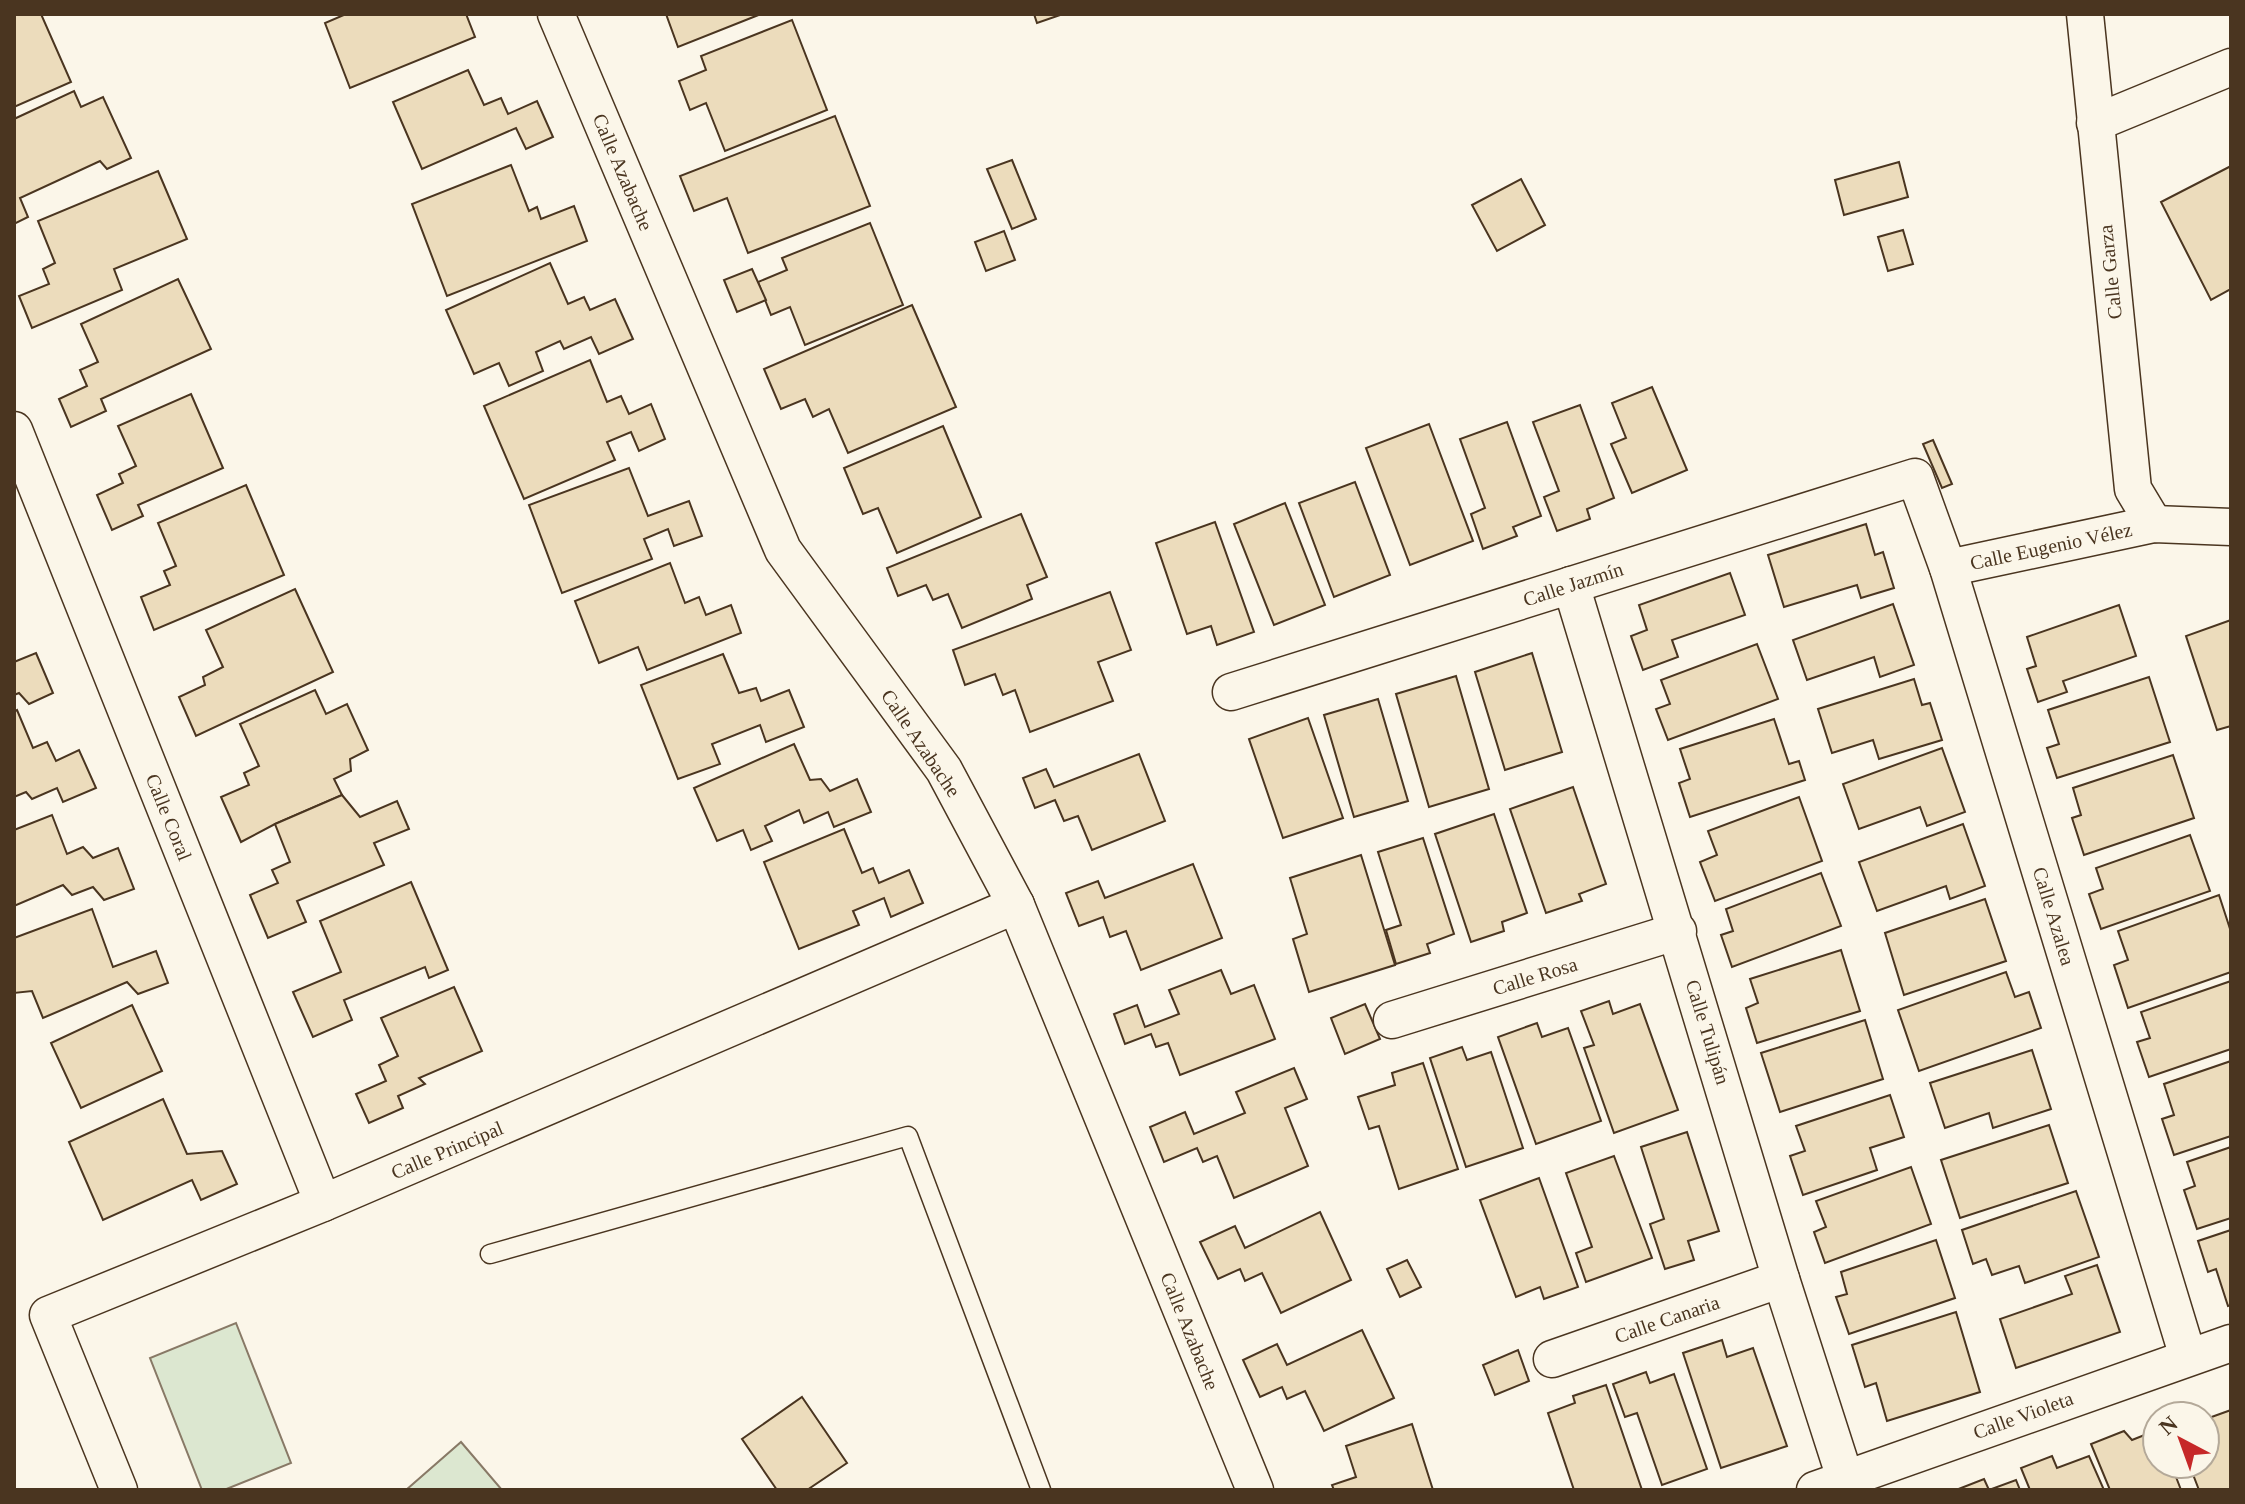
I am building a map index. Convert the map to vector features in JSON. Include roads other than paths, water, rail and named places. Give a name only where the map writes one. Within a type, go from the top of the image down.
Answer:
[{"type":"street","name":"Calle Azabache","points":[[556,14],[783,550],[944,770],[1016,905],[1255,1490]]},
{"type":"street","name":"Calle Garza","points":[[2085,14],[2133,489],[2154,524]]},
{"type":"street","points":[[2095,123],[2231,67]]},
{"type":"street","name":"Calle Coral","points":[[14,430],[323,1203]]},
{"type":"street","name":"Calle Azalea","points":[[1915,477],[1948,568],[2188,1357]]},
{"type":"street","name":"Calle Jazmín","points":[[1231,692],[1915,477]]},
{"type":"street","name":"Calle Eugenio Vélez","points":[[1948,568],[2154,524],[2231,527]]},
{"type":"street","name":"Calle Tulipán","points":[[1571,585],[1781,1279],[1830,1484]]},
{"type":"street","name":"Calle Principal","points":[[119,1490],[48,1315],[323,1203],[1016,905]]},
{"type":"street","name":"Calle Rosa","points":[[1392,1020],[1678,931]]},
{"type":"street","name":"Calle Canaria","points":[[1552,1359],[1781,1279]]},
{"type":"street","name":"Calle Violeta","points":[[1830,1484],[2231,1343]]},
{"type":"lane","points":[[490,1254],[908,1136],[1041,1490]]}]
